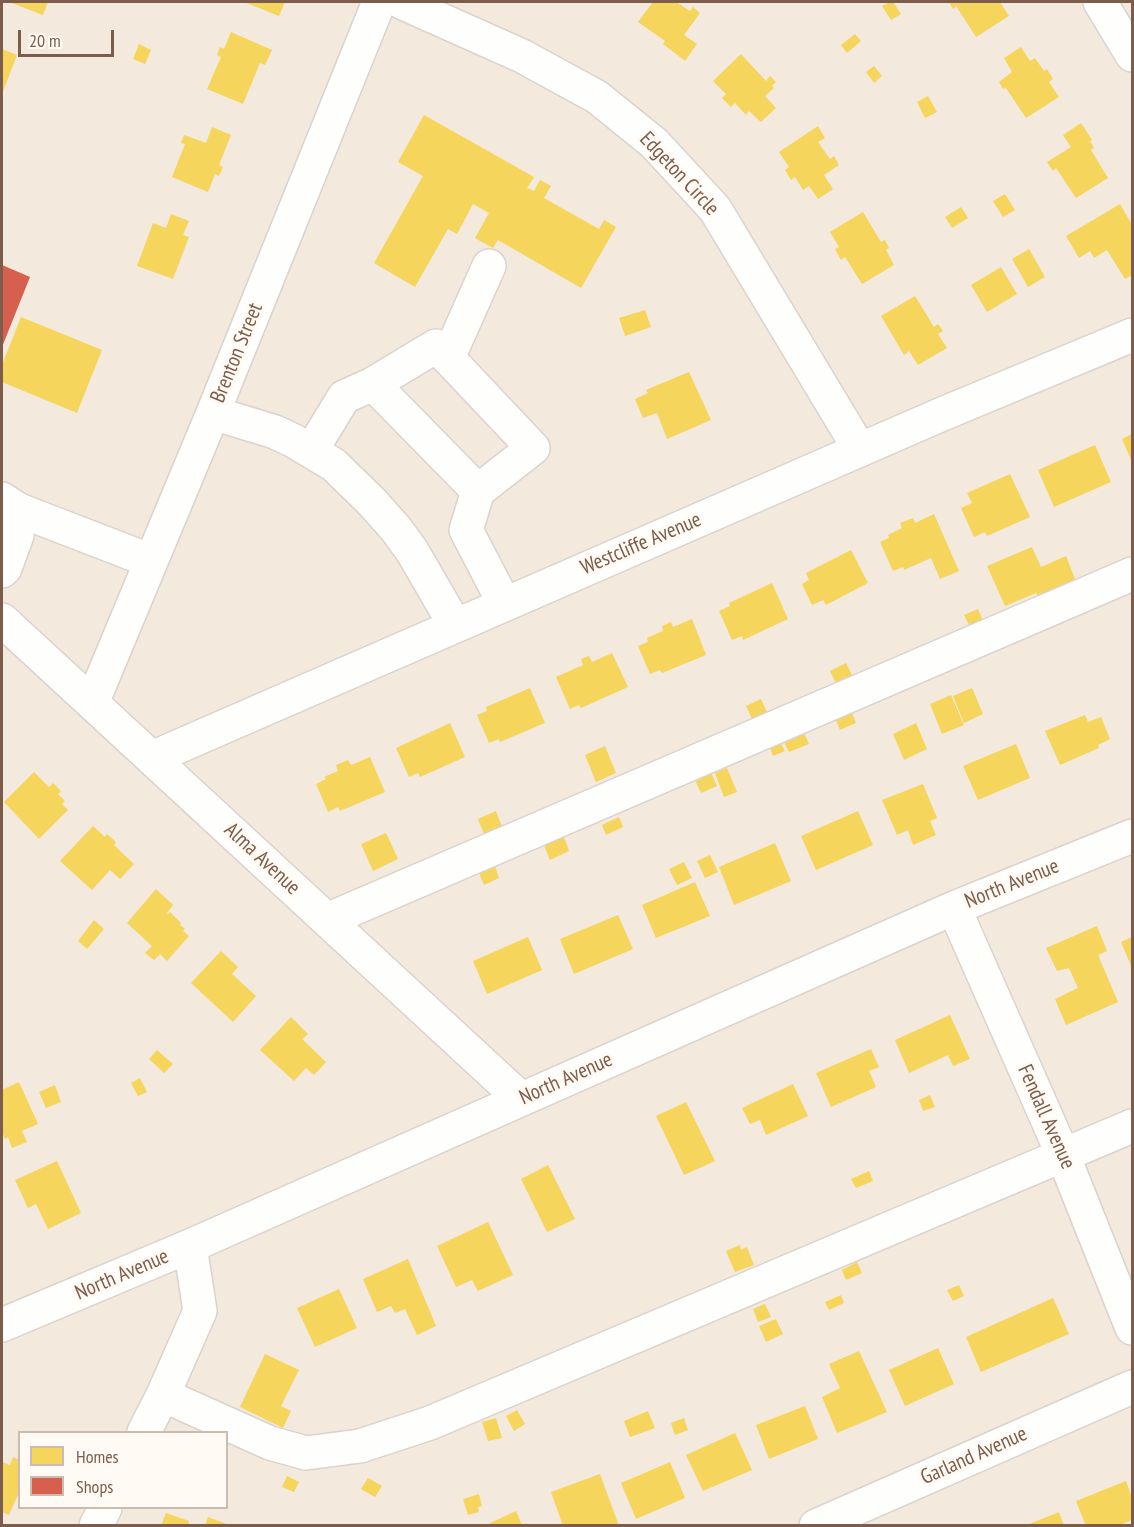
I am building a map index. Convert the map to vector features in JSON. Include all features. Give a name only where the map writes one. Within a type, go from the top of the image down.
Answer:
[{"type":"street","name":"Brenton Street","points":[[92,704],[213,413],[379,2]]},
{"type":"street","name":"Edgeton Circle","points":[[401,2],[522,56],[597,97],[626,118],[654,143],[715,209],[860,450]]},
{"type":"street","points":[[1100,2],[1132,55]]},
{"type":"street","points":[[448,358],[489,266]]},
{"type":"street","name":"Westcliffe Avenue","points":[[152,758],[455,624],[1132,335]]},
{"type":"street","points":[[311,451],[344,397],[373,384],[436,346],[532,448],[478,491],[466,530],[504,603]]},
{"type":"street","points":[[373,384],[478,491]]},
{"type":"street","points":[[213,413],[275,432],[334,465],[396,529],[412,551],[455,624]]},
{"type":"street","points":[[10,505],[152,561]]},
{"type":"street","points":[[2,571],[16,535],[10,505]]},
{"type":"street","points":[[327,920],[1132,574]]},
{"type":"street","name":"Alma Avenue","points":[[2,620],[521,1099]]},
{"type":"street","name":"North Avenue","points":[[2,1325],[190,1246],[954,908],[1132,836]]},
{"type":"street","name":"Fendall Avenue","points":[[954,908],[1063,1155],[1132,1328]]},
{"type":"street","points":[[163,1395],[270,1443],[306,1454],[360,1446],[429,1423],[1132,1126]]},
{"type":"street","points":[[145,1431],[200,1311],[190,1246]]},
{"type":"street","name":"Garland Avenue","points":[[816,1526],[1132,1387]]},
{"type":"street","points":[[96,1526],[104,1509]]},
{"type":"shaded area","points":[[2,2],[1132,2],[1132,1525],[2,1526]]},
{"type":"building: Homes","points":[[9,2],[48,2],[43,15]]},
{"type":"building: Homes","points":[[244,2],[285,2],[279,16]]},
{"type":"building: Homes","points":[[653,2],[676,2],[690,11],[693,7],[700,13],[684,35],[697,44],[685,61],[663,44],[665,41],[638,22]]},
{"type":"building: Homes","points":[[893,2],[901,14],[891,20],[882,6]]},
{"type":"building: Homes","points":[[949,2],[1000,2],[1009,16],[976,37],[956,6],[953,9]]},
{"type":"building: Homes","points":[[231,32],[272,50],[265,65],[260,63],[243,104],[207,89],[221,57],[217,55],[220,47],[224,49]]},
{"type":"building: Homes","points":[[855,34],[861,41],[847,53],[841,45]]},
{"type":"building: Homes","points":[[139,44],[151,50],[145,64],[133,59]]},
{"type":"building: Homes","points":[[1021,47],[1030,61],[1035,58],[1044,71],[1047,69],[1053,79],[1049,82],[1059,97],[1026,118],[1006,88],[1003,89],[999,82],[1012,72],[1004,58]]},
{"type":"building: Homes","points":[[2,49],[17,55],[2,94]]},
{"type":"building: Homes","points":[[741,54],[766,81],[770,76],[776,82],[772,86],[774,88],[765,96],[776,108],[761,122],[749,111],[746,115],[735,103],[731,107],[722,98],[726,94],[713,81]]},
{"type":"building: Homes","points":[[874,66],[882,76],[874,83],[866,72]]},
{"type":"building: Homes","points":[[928,96],[937,112],[925,118],[917,102]]},
{"type":"building: Homes","points":[[424,115],[534,177],[527,188],[534,191],[540,180],[551,186],[544,198],[599,229],[604,220],[616,227],[581,288],[498,240],[493,248],[475,238],[489,213],[473,204],[457,234],[448,229],[415,287],[374,263],[423,176],[398,162]]},
{"type":"building: Homes","points":[[1081,123],[1092,140],[1090,141],[1094,148],[1091,150],[1108,178],[1076,198],[1056,168],[1053,171],[1047,162],[1071,147],[1063,135]]},
{"type":"building: Homes","points":[[818,126],[825,138],[818,142],[830,159],[834,156],[839,165],[824,175],[833,189],[818,199],[809,186],[803,190],[795,177],[791,180],[785,170],[789,167],[779,152]]},
{"type":"building: Homes","points":[[212,127],[231,135],[219,165],[223,167],[219,176],[215,174],[208,192],[172,177],[185,144],[181,143],[184,135],[206,143]]},
{"type":"building: Homes","points":[[1005,194],[1015,210],[1003,217],[993,201]]},
{"type":"building: Homes","points":[[1120,204],[1132,222],[1132,275],[1125,279],[1107,250],[1094,258],[1090,251],[1079,258],[1066,236]]},
{"type":"building: Homes","points":[[961,207],[968,218],[952,228],[945,217]]},
{"type":"building: Homes","points":[[863,212],[881,242],[885,240],[889,248],[886,250],[894,265],[862,284],[845,257],[841,260],[835,249],[839,247],[830,232]]},
{"type":"building: Homes","points":[[171,214],[189,221],[183,235],[189,237],[173,279],[137,266],[153,223],[166,228]]},
{"type":"building: Homes","points":[[1029,249],[1045,277],[1028,287],[1012,259]]},
{"type":"building: Homes","points":[[1001,267],[1017,294],[987,312],[971,285]]},
{"type":"building: Homes","points":[[915,296],[934,327],[938,324],[943,331],[938,334],[947,348],[918,365],[909,351],[904,355],[881,316]]},
{"type":"building: Homes","points":[[645,310],[651,327],[625,336],[619,318]]},
{"type":"building: Homes","points":[[21,317],[102,350],[77,413],[2,382],[2,365]]},
{"type":"building: Homes","points":[[689,372],[711,420],[667,439],[657,413],[643,418],[635,399],[648,393],[646,390]]},
{"type":"building: Homes","points":[[1132,434],[1132,462],[1122,439]]},
{"type":"building: Homes","points":[[1095,445],[1111,482],[1054,507],[1038,470]]},
{"type":"building: Homes","points":[[1010,474],[1030,517],[987,536],[985,532],[974,537],[961,508],[972,503],[967,493]]},
{"type":"building: Homes","points":[[934,514],[959,571],[940,579],[931,558],[904,570],[903,567],[893,571],[880,542],[902,528],[900,523],[913,518],[915,523]]},
{"type":"building: Homes","points":[[1032,547],[1041,567],[1066,556],[1077,584],[1040,600],[1036,593],[1005,606],[987,566]]},
{"type":"building: Homes","points":[[851,550],[868,583],[826,605],[823,600],[812,605],[802,584],[809,580],[806,573]]},
{"type":"building: Homes","points":[[772,583],[788,619],[743,640],[742,636],[732,640],[719,611],[730,606],[729,603]]},
{"type":"building: Homes","points":[[978,609],[983,621],[970,627],[964,615]]},
{"type":"building: Homes","points":[[692,619],[706,655],[662,673],[660,670],[650,674],[638,646],[648,642],[647,638],[663,631],[662,626],[671,622],[673,627]]},
{"type":"building: Homes","points":[[612,653],[628,687],[581,708],[579,705],[570,709],[556,677],[583,665],[581,659],[589,656],[592,662]]},
{"type":"building: Homes","points":[[846,663],[852,675],[836,683],[830,671]]},
{"type":"building: Homes","points":[[530,688],[545,723],[500,742],[499,739],[489,743],[477,715],[487,711],[486,707]]},
{"type":"building: Homes","points":[[972,688],[983,714],[964,723],[953,696]]},
{"type":"building: Homes","points":[[951,695],[964,725],[942,734],[930,704]]},
{"type":"building: Homes","points":[[761,699],[768,714],[753,721],[746,706]]},
{"type":"building: Homes","points":[[852,713],[856,723],[840,730],[836,720]]},
{"type":"building: Homes","points":[[1085,715],[1088,722],[1101,717],[1110,739],[1098,745],[1099,748],[1060,765],[1045,731]]},
{"type":"building: Homes","points":[[450,723],[465,757],[420,777],[418,773],[409,777],[396,748]]},
{"type":"building: Homes","points":[[916,723],[927,749],[904,760],[893,734]]},
{"type":"building: Homes","points":[[804,733],[809,744],[789,752],[784,742]]},
{"type":"building: Homes","points":[[781,743],[785,751],[773,756],[770,748]]},
{"type":"building: Homes","points":[[1016,744],[1030,778],[978,800],[963,766]]},
{"type":"building: Homes","points":[[605,746],[616,773],[596,782],[585,755]]},
{"type":"building: Homes","points":[[370,757],[385,792],[340,811],[338,807],[328,812],[316,784],[326,779],[324,777],[338,771],[336,765],[348,760],[351,765]]},
{"type":"building: Homes","points":[[727,768],[737,792],[724,797],[715,773]]},
{"type":"building: Homes","points":[[34,772],[49,787],[53,783],[61,791],[58,794],[65,801],[62,804],[68,810],[39,839],[4,802]]},
{"type":"building: Homes","points":[[711,773],[717,786],[701,793],[695,780]]},
{"type":"building: Homes","points":[[923,784],[937,818],[930,821],[936,835],[913,845],[908,830],[897,835],[882,800]]},
{"type":"building: Homes","points":[[496,811],[504,832],[486,839],[478,819]]},
{"type":"building: Homes","points":[[858,811],[873,845],[816,870],[801,836]]},
{"type":"building: Homes","points":[[619,817],[623,827],[606,835],[602,825]]},
{"type":"building: Homes","points":[[93,826],[105,837],[107,834],[116,842],[114,845],[134,864],[120,879],[110,870],[92,890],[60,861]]},
{"type":"building: Homes","points":[[386,833],[398,859],[373,871],[361,844]]},
{"type":"building: Homes","points":[[564,837],[569,851],[550,860],[544,845]]},
{"type":"building: Homes","points":[[775,843],[791,881],[734,905],[719,867]]},
{"type":"building: Homes","points":[[710,855],[718,872],[705,878],[697,861]]},
{"type":"building: Homes","points":[[684,862],[692,878],[677,885],[669,869]]},
{"type":"building: Homes","points":[[495,866],[499,878],[484,885],[479,873]]},
{"type":"building: Homes","points":[[695,882],[710,916],[656,938],[642,905]]},
{"type":"building: Homes","points":[[156,889],[173,905],[167,913],[170,912],[181,923],[180,925],[185,929],[183,931],[189,936],[167,961],[160,954],[154,960],[145,953],[152,946],[127,923]]},
{"type":"building: Homes","points":[[618,915],[633,949],[574,974],[560,939]]},
{"type":"building: Homes","points":[[94,920],[104,929],[87,949],[78,941]]},
{"type":"building: Homes","points":[[1097,926],[1107,951],[1098,955],[1118,1002],[1066,1025],[1055,999],[1078,988],[1069,968],[1057,971],[1046,948]]},
{"type":"building: Homes","points":[[528,937],[542,970],[487,994],[473,961]]},
{"type":"building: Homes","points":[[1132,937],[1132,968],[1121,942]]},
{"type":"building: Homes","points":[[221,951],[238,967],[232,974],[256,996],[233,1022],[191,983]]},
{"type":"building: Homes","points":[[950,1015],[970,1059],[953,1066],[948,1055],[909,1073],[895,1040]]},
{"type":"building: Homes","points":[[291,1017],[308,1034],[302,1039],[326,1062],[314,1075],[306,1068],[294,1081],[260,1050]]},
{"type":"building: Homes","points":[[871,1049],[879,1067],[869,1071],[876,1087],[831,1107],[816,1073]]},
{"type":"building: Homes","points":[[157,1050],[173,1064],[164,1073],[149,1059]]},
{"type":"building: Homes","points":[[140,1078],[147,1092],[138,1096],[131,1083]]},
{"type":"building: Homes","points":[[19,1082],[38,1124],[22,1131],[27,1142],[12,1148],[8,1137],[5,1139],[2,1132],[2,1090]]},
{"type":"building: Homes","points":[[793,1084],[808,1116],[766,1135],[760,1120],[750,1124],[742,1108]]},
{"type":"building: Homes","points":[[55,1085],[61,1102],[46,1108],[39,1092]]},
{"type":"building: Homes","points":[[930,1095],[935,1107],[923,1111],[919,1100]]},
{"type":"building: Homes","points":[[686,1102],[715,1161],[684,1175],[656,1116]]},
{"type":"building: Homes","points":[[57,1161],[81,1213],[48,1229],[36,1204],[28,1208],[15,1180]]},
{"type":"building: Homes","points":[[548,1165],[575,1219],[547,1232],[521,1179]]},
{"type":"building: Homes","points":[[869,1171],[873,1181],[856,1188],[851,1179]]},
{"type":"building: Homes","points":[[488,1222],[513,1275],[478,1291],[472,1280],[456,1287],[437,1246]]},
{"type":"building: Homes","points":[[740,1245],[741,1250],[747,1247],[754,1265],[735,1272],[726,1251]]},
{"type":"building: Homes","points":[[408,1259],[436,1326],[417,1335],[405,1309],[395,1313],[391,1306],[377,1312],[363,1279]]},
{"type":"building: Homes","points":[[857,1262],[862,1273],[846,1280],[842,1270]]},
{"type":"building: Homes","points":[[959,1285],[964,1296],[953,1301],[947,1290]]},
{"type":"building: Homes","points":[[339,1289],[357,1328],[315,1347],[297,1308]]},
{"type":"building: Homes","points":[[841,1295],[844,1303],[829,1310],[825,1302]]},
{"type":"building: Homes","points":[[1053,1298],[1069,1334],[981,1372],[966,1337]]},
{"type":"building: Homes","points":[[765,1304],[771,1317],[758,1322],[753,1309]]},
{"type":"building: Homes","points":[[776,1319],[783,1334],[766,1342],[759,1326]]},
{"type":"building: Homes","points":[[938,1348],[954,1384],[905,1406],[889,1370]]},
{"type":"building: Homes","points":[[859,1351],[887,1412],[837,1433],[822,1397],[840,1388],[829,1364]]},
{"type":"building: Homes","points":[[265,1354],[299,1370],[281,1406],[291,1411],[283,1428],[240,1407]]},
{"type":"building: Homes","points":[[805,1406],[818,1439],[769,1459],[756,1425]]},
{"type":"building: Homes","points":[[517,1410],[525,1424],[514,1431],[506,1416]]},
{"type":"building: Homes","points":[[648,1411],[655,1428],[630,1437],[624,1421]]},
{"type":"building: Homes","points":[[496,1418],[502,1438],[488,1441],[482,1422]]},
{"type":"building: Homes","points":[[684,1418],[688,1430],[675,1435],[671,1423]]},
{"type":"building: Homes","points":[[735,1433],[752,1470],[703,1491],[686,1455]]},
{"type":"building: Homes","points":[[13,1457],[18,1459],[18,1495],[9,1515],[2,1512],[2,1462],[10,1465]]},
{"type":"building: Homes","points":[[670,1462],[685,1498],[636,1519],[621,1483]]},
{"type":"building: Homes","points":[[600,1474],[619,1526],[563,1526],[551,1492]]},
{"type":"building: Homes","points":[[287,1476],[299,1482],[294,1492],[282,1487]]},
{"type":"building: Homes","points":[[368,1478],[382,1486],[375,1497],[361,1489]]},
{"type":"building: Homes","points":[[1126,1481],[1132,1498],[1132,1520],[1118,1526],[1086,1526],[1076,1501]]},
{"type":"building: Homes","points":[[479,1494],[482,1506],[478,1507],[479,1512],[468,1515],[463,1499]]},
{"type":"building: Homes","points":[[516,1511],[522,1525],[527,1523],[528,1526],[484,1526]]},
{"type":"building: Homes","points":[[1059,1512],[1064,1526],[1027,1526],[1027,1525]]},
{"type":"building: Homes","points":[[166,1513],[189,1521],[188,1526],[161,1526]]},
{"type":"building: Homes","points":[[208,1517],[229,1525],[229,1526],[205,1526]]},
{"type":"building: Shops","points":[[2,265],[30,277],[2,347]]}]
